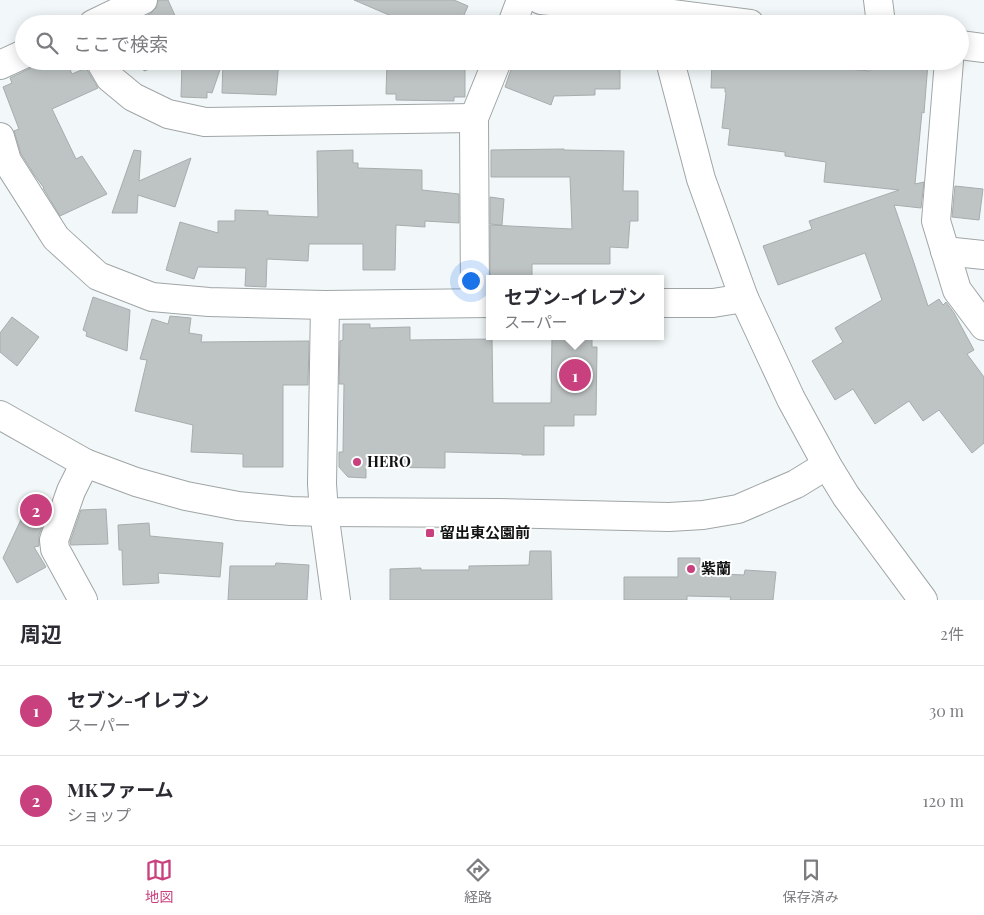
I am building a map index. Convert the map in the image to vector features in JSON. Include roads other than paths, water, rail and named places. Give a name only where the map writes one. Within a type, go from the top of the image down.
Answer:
[{"type":"street","points":[[112,15],[143,0]]},
{"type":"street","points":[[515,15],[521,0]]},
{"type":"street","points":[[541,0],[686,15]]},
{"type":"street","points":[[878,0],[880,15]]},
{"type":"street","points":[[969,46],[984,48]]},
{"type":"street","points":[[0,64],[15,58]]},
{"type":"street","points":[[105,70],[110,78],[133,97],[168,114],[204,122],[474,118]]},
{"type":"street","points":[[2,154],[56,238],[98,276],[152,297],[209,302],[325,305],[482,303],[474,118],[493,70]]},
{"type":"street","points":[[672,70],[701,179],[744,298],[791,399],[827,466],[846,496],[923,600]]},
{"type":"street","points":[[948,70],[936,220],[957,290],[984,326]]},
{"type":"street","points":[[945,251],[984,255]]},
{"type":"street","points":[[664,303],[713,303],[744,298]]},
{"type":"street","points":[[325,305],[322,484],[336,600]]},
{"type":"street","points":[[0,415],[85,463],[136,482],[186,496],[247,507],[291,511],[669,517],[703,515],[738,509],[796,484],[827,466]]},
{"type":"street","points":[[83,600],[55,550],[54,540],[71,491],[85,463]]},
{"type":"place","name":"セブン-イレブン","points":[[575,375]]},
{"type":"place","name":"HERO","points":[[357,462]]},
{"type":"place","name":"MKファーム","points":[[36,510]]},
{"type":"place","name":"留出東公園前","points":[[430,533]]},
{"type":"place","name":"紫蘭","points":[[691,569]]}]
